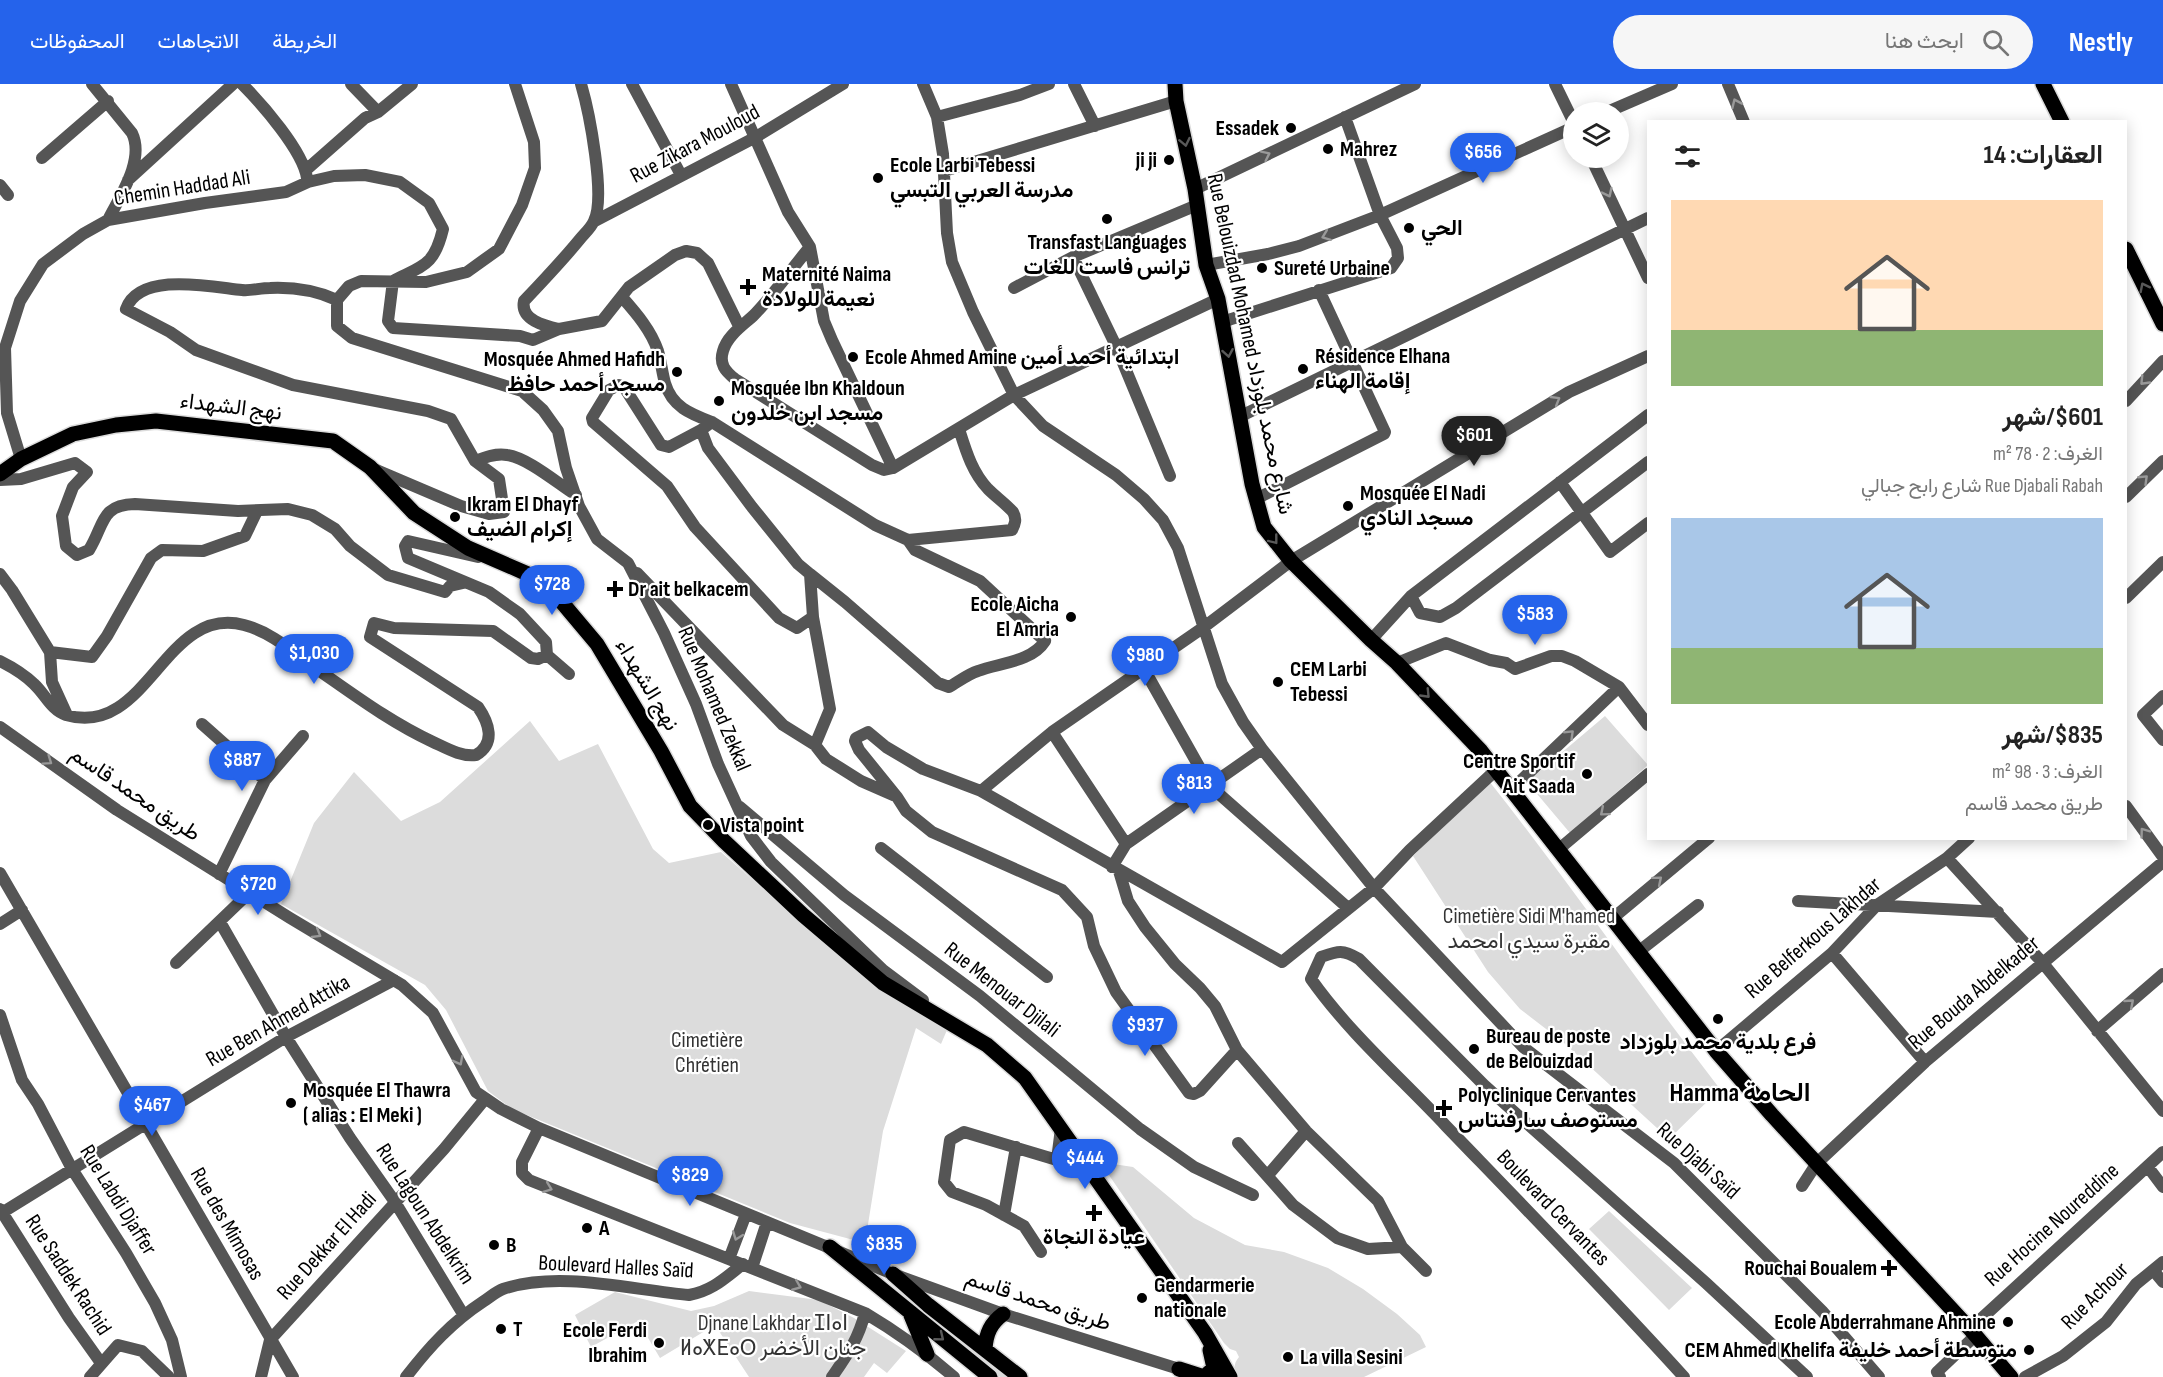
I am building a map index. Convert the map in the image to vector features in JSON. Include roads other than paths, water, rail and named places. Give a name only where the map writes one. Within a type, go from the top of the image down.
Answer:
[{"type":"main road","name":"Rue Belouizdad Mohamed شارع محمد بلوزداد","points":[[1175,84],[1176,101],[1195,189],[1206,265],[1218,299],[1239,417],[1264,527],[1291,561],[1397,663],[1481,751],[1716,1051],[2011,1377]]},
{"type":"main road","points":[[2043,84],[2058,120]]},
{"type":"main road","points":[[2127,251],[2163,324]]},
{"type":"main road","name":"نهج الشهداء","points":[[0,474],[21,459],[73,434],[116,425],[156,421],[333,441],[370,467],[414,513],[468,548],[530,575],[560,600],[597,644],[661,751],[690,806],[724,841],[803,915],[883,983],[987,1045],[1025,1078],[1205,1333],[1230,1377]]},
{"type":"main road","points":[[830,1247],[990,1377]]},
{"type":"main road","points":[[893,1274],[1020,1377]]},
{"type":"main road","points":[[894,1299],[894,1290],[898,1285],[905,1285]]},
{"type":"main road","points":[[908,1311],[927,1354]]},
{"type":"main road","points":[[985,1348],[987,1332],[1003,1314]]},
{"type":"main road","points":[[1184,1373],[1204,1377],[1215,1372],[1205,1333]]},
{"type":"street","points":[[92,84],[108,101],[136,141],[136,154],[128,180],[108,220]]},
{"type":"street","points":[[128,180],[233,84]]},
{"type":"street","points":[[242,84],[255,96],[286,138],[307,176],[365,118],[378,112],[412,84]]},
{"type":"street","points":[[351,84],[378,112]]},
{"type":"street","points":[[370,467],[461,506],[489,514],[504,512],[499,479],[475,461],[451,419],[428,411],[293,385],[196,350],[170,332],[126,309],[128,303],[142,291],[174,285],[202,284],[244,290],[300,288],[325,294],[337,300],[349,286],[361,281],[426,282],[467,272],[499,249],[522,206],[535,168],[534,142],[515,84]]},
{"type":"street","points":[[559,329],[542,326],[524,312],[524,301],[561,264],[595,221],[598,199],[594,150],[587,104],[581,84]]},
{"type":"street","points":[[632,84],[681,176]]},
{"type":"street","name":"Rue Zikara Mouloud","points":[[595,221],[756,137],[843,84]]},
{"type":"street","name":"Rue Djabi Saïd","points":[[923,84],[937,117],[944,171],[947,233],[952,262],[973,312],[1014,394],[1043,426],[1116,475],[1144,499],[1163,520],[1178,548],[1222,684],[1243,722],[1262,749],[1374,888],[1523,1047],[1674,1163],[1822,1311],[1880,1377]]},
{"type":"street","points":[[937,117],[1020,95],[1049,84]]},
{"type":"street","points":[[1074,84],[1095,126]]},
{"type":"street","points":[[1195,189],[1415,84]]},
{"type":"street","points":[[1555,84],[1563,102]]},
{"type":"street","points":[[1629,102],[1672,84]]},
{"type":"street","points":[[1728,84],[1743,120]]},
{"type":"street","points":[[735,85],[788,212],[810,247],[828,330],[893,468]]},
{"type":"street","points":[[42,158],[108,101]]},
{"type":"street","points":[[944,171],[1176,101]]},
{"type":"street","points":[[1222,322],[1391,268],[1395,264],[1398,258],[1397,248],[1380,214],[1345,117]]},
{"type":"street","points":[[1206,265],[1299,246],[1380,214],[1563,130]]},
{"type":"street","points":[[1596,168],[1647,276]]},
{"type":"street","name":"Chemin Haddad Ali","points":[[21,459],[7,413],[5,348],[20,301],[43,264],[83,234],[108,220],[286,192],[307,176],[364,175],[400,182],[429,203],[443,230],[438,248],[429,263],[393,281]]},
{"type":"street","points":[[1014,288],[1073,257],[1197,205]]},
{"type":"street","points":[[1239,417],[1647,218]]},
{"type":"street","points":[[810,247],[753,316],[739,326],[723,349],[724,370],[872,465],[884,470],[893,468],[1014,394],[1218,299]]},
{"type":"street","points":[[393,281],[388,321],[393,328],[520,336],[533,340],[559,329],[602,321],[629,287],[675,255],[686,251],[697,252],[708,263],[739,326]]},
{"type":"street","points":[[1073,257],[1116,346],[1170,476]]},
{"type":"street","points":[[1256,499],[1384,434],[1385,429],[1351,364],[1318,290]]},
{"type":"street","points":[[622,297],[646,326],[658,350],[665,385],[675,403],[686,412],[712,422],[875,525],[908,540],[1004,532],[1012,530],[1016,522],[1014,514],[977,475],[959,429]]},
{"type":"street","name":"Rue Mohamed Zekkal","points":[[337,300],[337,326],[352,338],[522,391],[543,410],[558,430],[566,468],[579,506],[597,539],[628,563],[664,633],[696,704],[718,764],[751,836],[771,862],[883,970],[972,1037]]},
{"type":"street","points":[[981,791],[1052,732],[1204,627],[1291,561],[1569,392],[1647,356]]},
{"type":"street","points":[[2127,400],[2163,361]]},
{"type":"street","points":[[712,422],[669,447],[661,445],[624,387],[619,385],[609,390],[592,418],[593,422],[666,486],[695,527],[779,618],[797,628],[813,617]]},
{"type":"street","points":[[1371,640],[1411,596],[1647,416]]},
{"type":"street","points":[[701,430],[708,448],[798,564],[938,683],[949,687],[975,671],[1006,664],[1041,648],[1045,641],[980,580],[915,550],[908,540]]},
{"type":"street","points":[[475,461],[491,455],[507,454],[522,459],[576,495]]},
{"type":"street","points":[[2127,496],[2163,461]]},
{"type":"street","points":[[1411,596],[1420,613],[1440,617],[1456,608],[1647,463]]},
{"type":"street","points":[[0,480],[21,479],[75,464],[87,472],[74,487],[62,516],[66,546],[77,555],[89,550],[109,510],[119,505],[257,511],[288,509],[312,515],[335,529],[350,546],[388,575],[445,592],[450,586],[464,583]]},
{"type":"street","points":[[1560,482],[1610,552],[1647,524]]},
{"type":"street","points":[[50,652],[92,657],[107,636],[151,558],[162,550],[203,551],[245,536],[257,511]]},
{"type":"street","points":[[497,561],[408,541],[405,546],[408,558],[489,592],[520,614],[546,642],[547,655],[569,674]]},
{"type":"street","points":[[2127,597],[2163,562]]},
{"type":"street","points":[[628,563],[783,725],[815,745],[826,759],[861,781],[897,797]]},
{"type":"street","points":[[0,574],[50,652],[52,682],[67,715]]},
{"type":"street","points":[[810,574],[813,617],[830,709],[815,745]]},
{"type":"street","points":[[0,661],[23,674],[58,712],[89,719],[103,716],[119,708],[154,674],[185,638],[203,628],[225,622],[233,623],[258,629],[278,641],[374,710],[407,730],[462,754],[476,756],[489,738],[490,730],[478,707],[370,637],[374,623],[394,628],[493,631],[531,658],[538,659],[547,655]]},
{"type":"street","points":[[1397,663],[1446,643],[1490,660],[1506,663],[1515,669],[1551,656],[1562,656],[1575,661],[1619,687],[1647,724]]},
{"type":"street","points":[[1144,669],[1210,786],[1348,908]]},
{"type":"street","points":[[1512,789],[1619,687]]},
{"type":"street","points":[[2163,696],[2143,715],[2163,740]]},
{"type":"street","points":[[202,724],[265,780]]},
{"type":"street","name":"طريق محمد قاسم","points":[[0,727],[117,810],[394,980],[433,1012],[476,1092],[501,1109],[539,1128],[893,1274],[1003,1314],[1184,1373]]},
{"type":"street","points":[[1237,1050],[1200,1091],[1194,1094],[1189,1093],[1116,992],[1094,946],[1087,917],[1062,890],[932,832],[906,811],[859,750],[855,741],[864,732],[868,732],[886,747],[923,770],[981,791],[1282,962],[1374,888],[1410,850],[1496,770]]},
{"type":"street","points":[[1052,732],[1125,843]]},
{"type":"street","points":[[219,874],[265,780],[303,736]]},
{"type":"street","points":[[1262,749],[1125,843],[1116,869],[1128,901],[1139,918],[1175,964],[1215,1006],[1237,1050],[1306,1131],[1378,1200],[1402,1248],[1426,1271]]},
{"type":"street","points":[[1559,849],[1647,775]]},
{"type":"street","name":"Rue Menouar Djilali","points":[[735,803],[844,895],[980,996],[1140,1129],[1194,1167],[1253,1195]]},
{"type":"street","points":[[2127,807],[2163,857]]},
{"type":"street","points":[[1613,918],[1707,840]]},
{"type":"street","name":"Rue Belferkous Lakhdar","points":[[1716,1051],[1832,953],[1877,905],[1947,858],[1967,840]]},
{"type":"street","points":[[881,848],[1047,977]]},
{"type":"street","points":[[1947,858],[2042,963],[2163,1111]]},
{"type":"street","name":"Rue Bouda Abdelkader","points":[[1802,1186],[1817,1163],[1925,1062],[2163,862]]},
{"type":"street","name":"Rue des Mimosas","points":[[0,873],[293,1377]]},
{"type":"street","points":[[176,963],[249,892]]},
{"type":"street","points":[[1798,901],[1998,912]]},
{"type":"street","points":[[1638,952],[1698,905]]},
{"type":"street","points":[[0,924],[22,910]]},
{"type":"street","name":"Rue Lagoun Abdelkrim","points":[[220,922],[286,1037],[350,1138],[395,1202],[464,1314]]},
{"type":"street","name":"Boulevard Cervantes","points":[[1684,1377],[1446,1125],[1362,1042],[1324,998],[1311,978],[1321,957],[1337,951],[1347,952],[1359,959],[1484,1085],[1706,1283],[1807,1377]]},
{"type":"street","points":[[1832,953],[1925,1062]]},
{"type":"street","points":[[2097,1031],[2163,974]]},
{"type":"street","name":"Rue Ben Ahmed Attika","points":[[1,1211],[286,1037],[394,980]]},
{"type":"street","name":"Rue Labdi Djaffer","points":[[0,1015],[22,1080],[38,1104],[72,1169],[155,1303],[172,1340],[181,1377]]},
{"type":"street","name":"Rue Dekkar El Hadi","points":[[270,1340],[444,1149],[485,1099]]},
{"type":"street","points":[[539,1128],[522,1162],[522,1173],[529,1180],[865,1313],[927,1354],[954,1377]]},
{"type":"street","points":[[1041,1252],[1024,1226],[986,1205],[952,1192],[944,1182],[950,1140],[964,1132],[1057,1160],[1061,1128]]},
{"type":"street","points":[[1268,1175],[1306,1131]]},
{"type":"street","points":[[1238,1143],[1293,1205],[1337,1238],[1368,1250],[1402,1248]]},
{"type":"street","points":[[1004,1215],[1016,1147]]},
{"type":"street","name":"Rue Hocine Noureddine","points":[[1940,1377],[1936,1372],[1972,1333],[2163,1152]]},
{"type":"street","points":[[2148,1167],[2163,1186]]},
{"type":"street","name":"Rue Saddek Rachid","points":[[1,1211],[69,1318],[101,1363]]},
{"type":"street","points":[[729,1259],[746,1214]]},
{"type":"street","points":[[747,1266],[767,1222]]},
{"type":"street","name":"Boulevard Halles Saïd","points":[[406,1377],[430,1346],[464,1314],[501,1289],[536,1281],[585,1282],[666,1293],[696,1294],[716,1286],[747,1266]]},
{"type":"street","points":[[2158,1266],[2163,1282]]},
{"type":"street","name":"Rue Achour","points":[[2025,1377],[2063,1356],[2106,1322],[2136,1284],[2158,1266]]},
{"type":"street","points":[[832,1377],[856,1341],[865,1313]]},
{"type":"street","points":[[261,1377],[270,1340]]},
{"type":"street","points":[[90,1377],[118,1345],[142,1351],[169,1377]]},
{"type":"place","name":"Essadek","points":[[1291,128]]},
{"type":"place","name":"Mahrez","points":[[1328,149]]},
{"type":"place","name":"ji ji","points":[[1169,160]]},
{"type":"place","name":"Ecole Larbi Tebessi مدرسة العربي التبسي","points":[[878,178]]},
{"type":"place","name":"Transfast Languages ترانس فاست للغات","points":[[1107,219]]},
{"type":"place","name":"الحي","points":[[1409,228]]},
{"type":"place","name":"Sureté Urbaine","points":[[1262,268]]},
{"type":"place","name":"Maternité Naima نعيمة للولادة","points":[[748,287]]},
{"type":"place","name":"Ecole Ahmed Amine ابتدائية أحمد أمين","points":[[853,357]]},
{"type":"place","name":"Résidence Elhana إقامة الهناء","points":[[1303,369]]},
{"type":"place","name":"Mosquée Ahmed Hafidh مسجد أحمد حافظ","points":[[677,372]]},
{"type":"place","name":"Mosquée Ibn Khaldoun مسجد ابن خلدون","points":[[719,401]]},
{"type":"place","name":"Mosquée El Nadi مسجد النادي","points":[[1348,506]]},
{"type":"place","name":"Ikram El Dhayf إكرام الضيف","points":[[455,517]]},
{"type":"place","name":"Dr ait belkacem","points":[[615,589]]},
{"type":"place","name":"Ecole Aicha El Amria","points":[[1071,617]]},
{"type":"place","name":"CEM Larbi Tebessi","points":[[1278,682]]},
{"type":"place","name":"Centre Sportif Ait Saada","points":[[1587,774]]},
{"type":"place","name":"Vista point","points":[[708,825]]},
{"type":"place","name":"فرع بلدية محمد بلوزداد","points":[[1718,1019]]},
{"type":"place","name":"Bureau de poste de Belouizdad","points":[[1474,1049]]},
{"type":"place","name":"Mosquée El Thawra ( alias : El Meki )","points":[[291,1103]]},
{"type":"place","name":"Polyclinique Cervantes مستوصف سارفنتاس","points":[[1444,1108]]},
{"type":"place","name":"عيادة النجاة","points":[[1094,1213]]},
{"type":"place","name":"A","points":[[587,1228]]},
{"type":"place","name":"B","points":[[494,1245]]},
{"type":"place","name":"Rouchai Boualem","points":[[1889,1268]]},
{"type":"place","name":"Gendarmerie nationale","points":[[1142,1298]]},
{"type":"place","name":"Ecole Abderrahmane Ahmine","points":[[2008,1322]]},
{"type":"place","name":"T","points":[[501,1329]]},
{"type":"place","name":"Ecole Ferdi Ibrahim","points":[[659,1343]]},
{"type":"place","name":"CEM Ahmed Khelifa متوسطة أحمد خليفة","points":[[2029,1350]]},
{"type":"place","name":"La villa Sesini","points":[[1288,1357]]},
{"type":"district","name":"Hamma الحامة","points":[[1740,1093]]},
{"type":"park label","name":"Cimetière Sidi M'hamed مقبرة سيدي امحمد","points":[[1529,928]]},
{"type":"park label","name":"Cimetière Chrétien","points":[[707,1052]]},
{"type":"park label","name":"Djnane Lakhdar ⵊⵏⴰⵏ ⵍⴰⵅⴹⴰⵔ جنان الأخضر","points":[[773,1336]]}]
